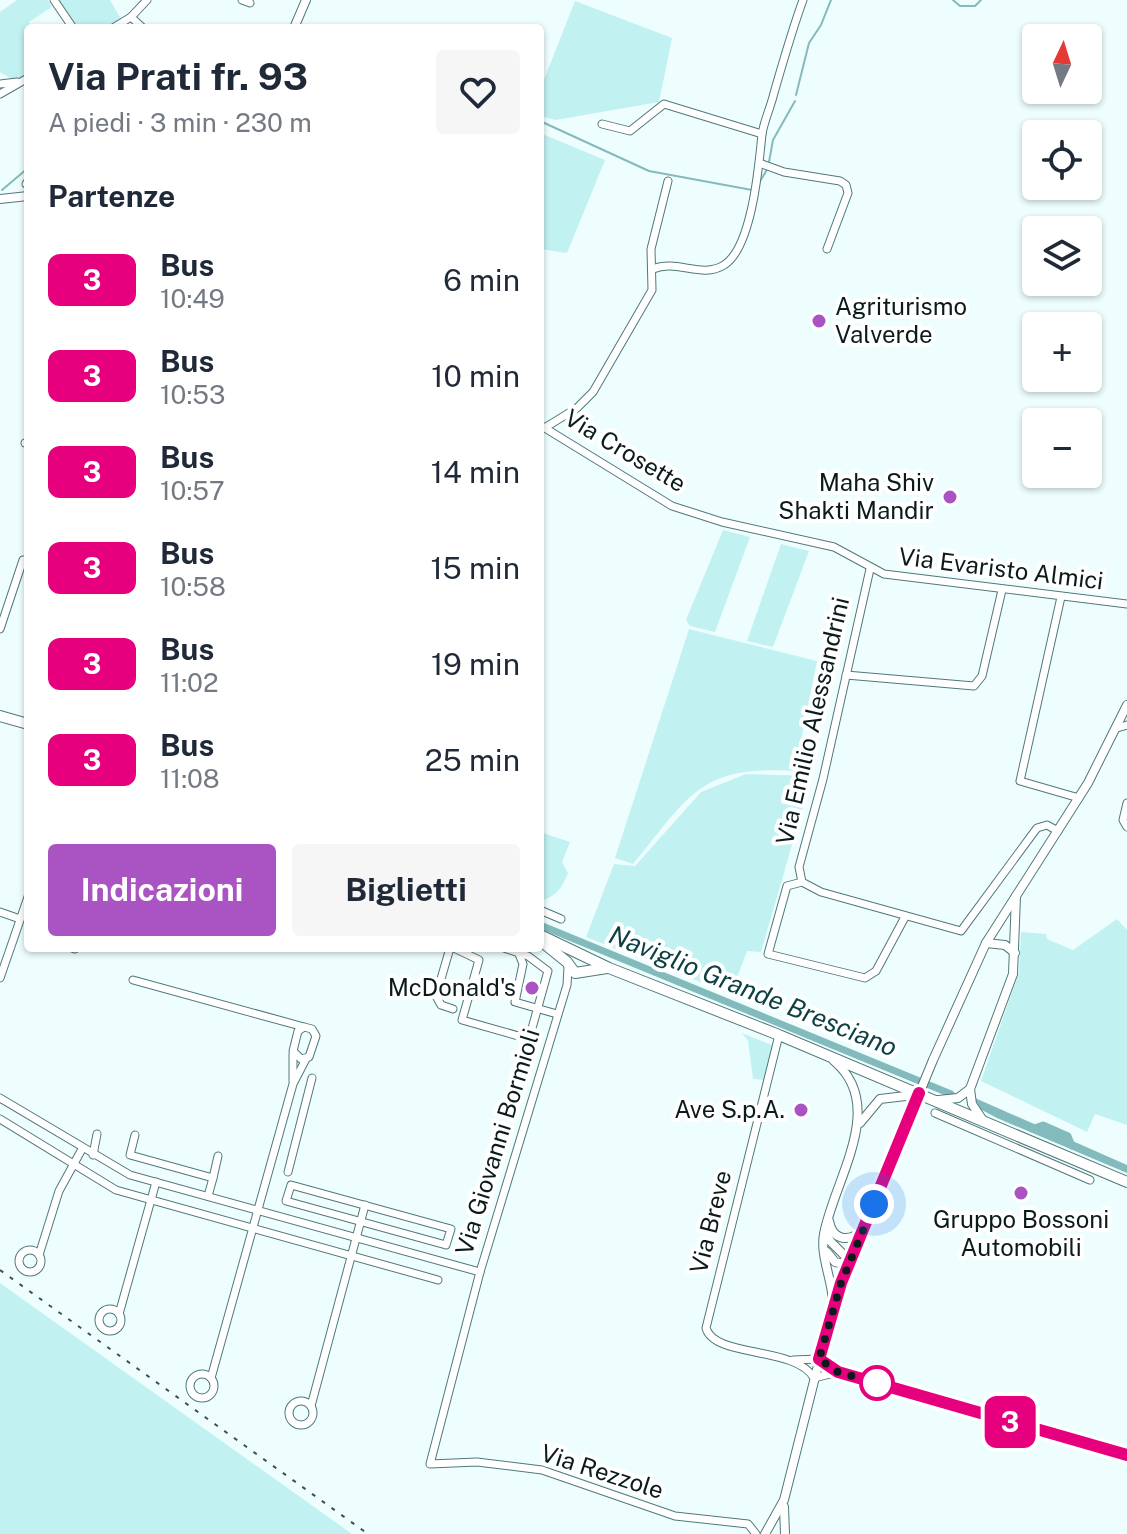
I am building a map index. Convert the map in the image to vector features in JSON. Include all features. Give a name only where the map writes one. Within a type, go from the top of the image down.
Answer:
[{"type":"main road","points":[[4,717],[24,723]]},
{"type":"main road","points":[[4,717],[24,729]]},
{"type":"main road","points":[[544,937],[609,968],[779,1035],[1127,1182]]},
{"type":"main road","points":[[544,945],[568,964],[583,971],[609,968]]},
{"type":"main road","points":[[568,964],[581,954]]},
{"type":"main road","points":[[581,954],[583,971]]},
{"type":"street","points":[[54,0],[70,24]]},
{"type":"street","points":[[120,24],[147,0]]},
{"type":"street","points":[[296,24],[306,0]]},
{"type":"street","points":[[653,269],[672,263],[700,271],[725,265],[741,243],[762,164],[762,134],[803,0]]},
{"type":"street","points":[[131,17],[139,24]]},
{"type":"street","points":[[0,84],[24,80]]},
{"type":"street","points":[[0,94],[24,81]]},
{"type":"street","points":[[602,124],[630,131],[664,104],[762,134]]},
{"type":"street","points":[[762,164],[784,172],[840,181],[846,185],[848,193],[827,249]]},
{"type":"street","points":[[544,425],[577,408],[593,392],[652,290],[651,249],[668,181]]},
{"type":"street","points":[[0,199],[24,196]]},
{"type":"street","name":"Via Crosette","points":[[544,427],[672,506],[722,522],[834,547],[870,569]]},
{"type":"street","points":[[0,629],[24,560]]},
{"type":"street","name":"Via Evaristo Almici","points":[[870,569],[899,577],[1127,604]]},
{"type":"street","name":"Via Emilio Alessandrini","points":[[802,882],[799,867],[870,569]]},
{"type":"street","points":[[846,675],[974,686],[982,676],[1002,590]]},
{"type":"street","points":[[1061,597],[1020,781],[1079,798]]},
{"type":"street","points":[[765,1534],[784,1500],[833,1306],[933,1060],[986,943],[1079,798],[1126,716]]},
{"type":"street","points":[[1127,803],[1123,820],[1127,827]]},
{"type":"street","name":"Via Emilio Alessandrini","points":[[905,917],[878,968],[865,978],[768,954],[787,886],[802,882],[821,892],[958,931],[964,929],[1037,828],[1047,825],[1058,831]]},
{"type":"street","points":[[985,1122],[972,1104],[970,1089],[1002,1009],[1015,954],[1017,891]]},
{"type":"street","points":[[0,978],[24,908]]},
{"type":"street","points":[[0,912],[20,919]]},
{"type":"street","points":[[544,912],[561,919]]},
{"type":"street","points":[[17,931],[24,933]]},
{"type":"street","points":[[986,943],[1005,945],[1015,954]]},
{"type":"street","points":[[451,952],[436,996],[441,1005],[453,1009]]},
{"type":"street","points":[[461,952],[479,960],[462,1020],[529,1039],[548,971],[514,952]]},
{"type":"street","points":[[519,954],[523,964],[514,1000],[557,1014]]},
{"type":"street","points":[[523,964],[535,961]]},
{"type":"street","points":[[565,992],[568,964]]},
{"type":"street","points":[[565,992],[583,971]]},
{"type":"street","points":[[133,980],[291,1023],[301,1029],[312,1029],[316,1036],[293,1084],[211,1378]]},
{"type":"street","name":"Via Giovanni Bormioli","points":[[2,1099],[130,1175],[480,1272],[565,992]]},
{"type":"street","points":[[293,1084],[293,1054],[301,1029]]},
{"type":"street","name":"Via Breve","points":[[779,1035],[706,1328],[715,1342],[790,1361]]},
{"type":"street","points":[[293,1054],[306,1059]]},
{"type":"street","points":[[827,1055],[847,1074],[855,1091],[856,1131]]},
{"type":"street","points":[[288,1172],[312,1078]]},
{"type":"street","points":[[833,1306],[825,1248],[827,1222],[856,1131],[869,1109],[880,1099],[898,1094],[950,1100],[970,1089]]},
{"type":"street","points":[[935,1113],[1085,1180],[1088,1165]]},
{"type":"street","points":[[17,1130],[27,1114]]},
{"type":"street","name":"Via Giovanni Bormioli","points":[[0,1119],[116,1190],[438,1280]]},
{"type":"street","points":[[283,1121],[300,1126]]},
{"type":"street","points":[[93,1155],[97,1134]]},
{"type":"street","points":[[135,1135],[130,1155],[213,1178]]},
{"type":"street","points":[[39,1255],[59,1191],[82,1149]]},
{"type":"street","points":[[1051,1163],[1056,1152]]},
{"type":"street","points":[[208,1196],[218,1156]]},
{"type":"street","points":[[119,1314],[156,1182]]},
{"type":"street","name":"Via Giovanni Bormioli","points":[[291,1185],[365,1205],[451,1229],[446,1245],[286,1201],[291,1185]]},
{"type":"street","points":[[311,1406],[365,1205]]},
{"type":"street","points":[[827,1222],[840,1238],[852,1238],[863,1231]]},
{"type":"street","points":[[827,1222],[830,1241],[849,1263]]},
{"type":"street","points":[[825,1248],[835,1262],[849,1263]]},
{"type":"street","name":"Via Rezzole","points":[[480,1272],[430,1464],[477,1462],[542,1470],[675,1516],[748,1524],[756,1534]]},
{"type":"street","points":[[790,1361],[819,1359],[838,1372],[1127,1455]]},
{"type":"street","points":[[790,1361],[805,1367],[814,1378]]},
{"type":"street","points":[[814,1378],[838,1372]]},
{"type":"street","points":[[784,1500],[785,1534]]},
{"type":"shaded area","points":[[17,0],[48,0],[52,7],[30,24],[24,24],[24,76],[13,80],[0,72],[0,12]]},
{"type":"shaded area","points":[[59,0],[110,0],[121,19],[112,24],[74,24]]},
{"type":"shaded area","points":[[575,1],[672,38],[659,102],[556,120],[544,117],[544,80]]},
{"type":"shaded area","points":[[544,135],[605,160],[567,253],[544,250]]},
{"type":"shaded area","points":[[723,530],[750,537],[715,632],[690,626],[686,620]]},
{"type":"shaded area","points":[[781,544],[809,551],[773,647],[747,641]]},
{"type":"shaded area","points":[[689,629],[817,661],[795,771],[763,770],[737,773],[716,780],[684,803],[633,864],[615,858]]},
{"type":"shaded area","points":[[746,774],[812,776],[761,952],[747,951],[731,994],[586,937],[614,864],[635,866],[701,792]]},
{"type":"shaded area","points":[[544,833],[570,842],[562,862],[568,873],[564,883],[545,900]]},
{"type":"shaded area","points":[[1117,919],[1127,930],[1127,1125],[1095,1114],[1087,1132],[981,1081],[1019,972],[1021,932],[1046,934],[1047,939],[1073,950]]},
{"type":"shaded area","points":[[742,1033],[774,1046],[764,1080],[753,1079],[748,1041]]},
{"type":"shaded area","points":[[975,1098],[1127,1165],[1127,1173],[997,1118],[980,1109]]},
{"type":"shaded area","points":[[0,1283],[352,1534],[0,1534]]},
{"type":"waterway","points":[[796,95],[809,43],[821,25],[831,0]]},
{"type":"waterway","points":[[953,0],[960,6],[975,6],[981,0]]},
{"type":"waterway","points":[[769,162],[773,140],[795,101]]},
{"type":"waterway","points":[[544,123],[649,171],[752,190]]},
{"type":"waterway","points":[[759,183],[768,168]]},
{"type":"waterway","points":[[2,190],[24,171]]},
{"type":"waterway","name":"Naviglio Grande Bresciano","points":[[544,927],[951,1094]]},
{"type":"waterway","points":[[1032,1129],[1043,1125],[1068,1136],[1072,1146]]},
{"type":"railway","points":[[0,1270],[368,1534]]},
{"type":"bus line","name":"3","points":[[919,1093],[841,1283],[819,1359],[838,1372],[1127,1455]]},
{"type":"place","name":"Agriturismo Valverde","points":[[819,321]]},
{"type":"place","name":"Maha Shiv Shakti Mandir","points":[[950,497]]},
{"type":"place","name":"McDonald's","points":[[532,988]]},
{"type":"place","name":"Ave S.p.A.","points":[[801,1110]]},
{"type":"place","name":"Gruppo Bossoni Automobili","points":[[1021,1193]]},
{"type":"route","points":[[874,1204],[841,1283],[819,1359],[838,1372],[877,1383]]}]
